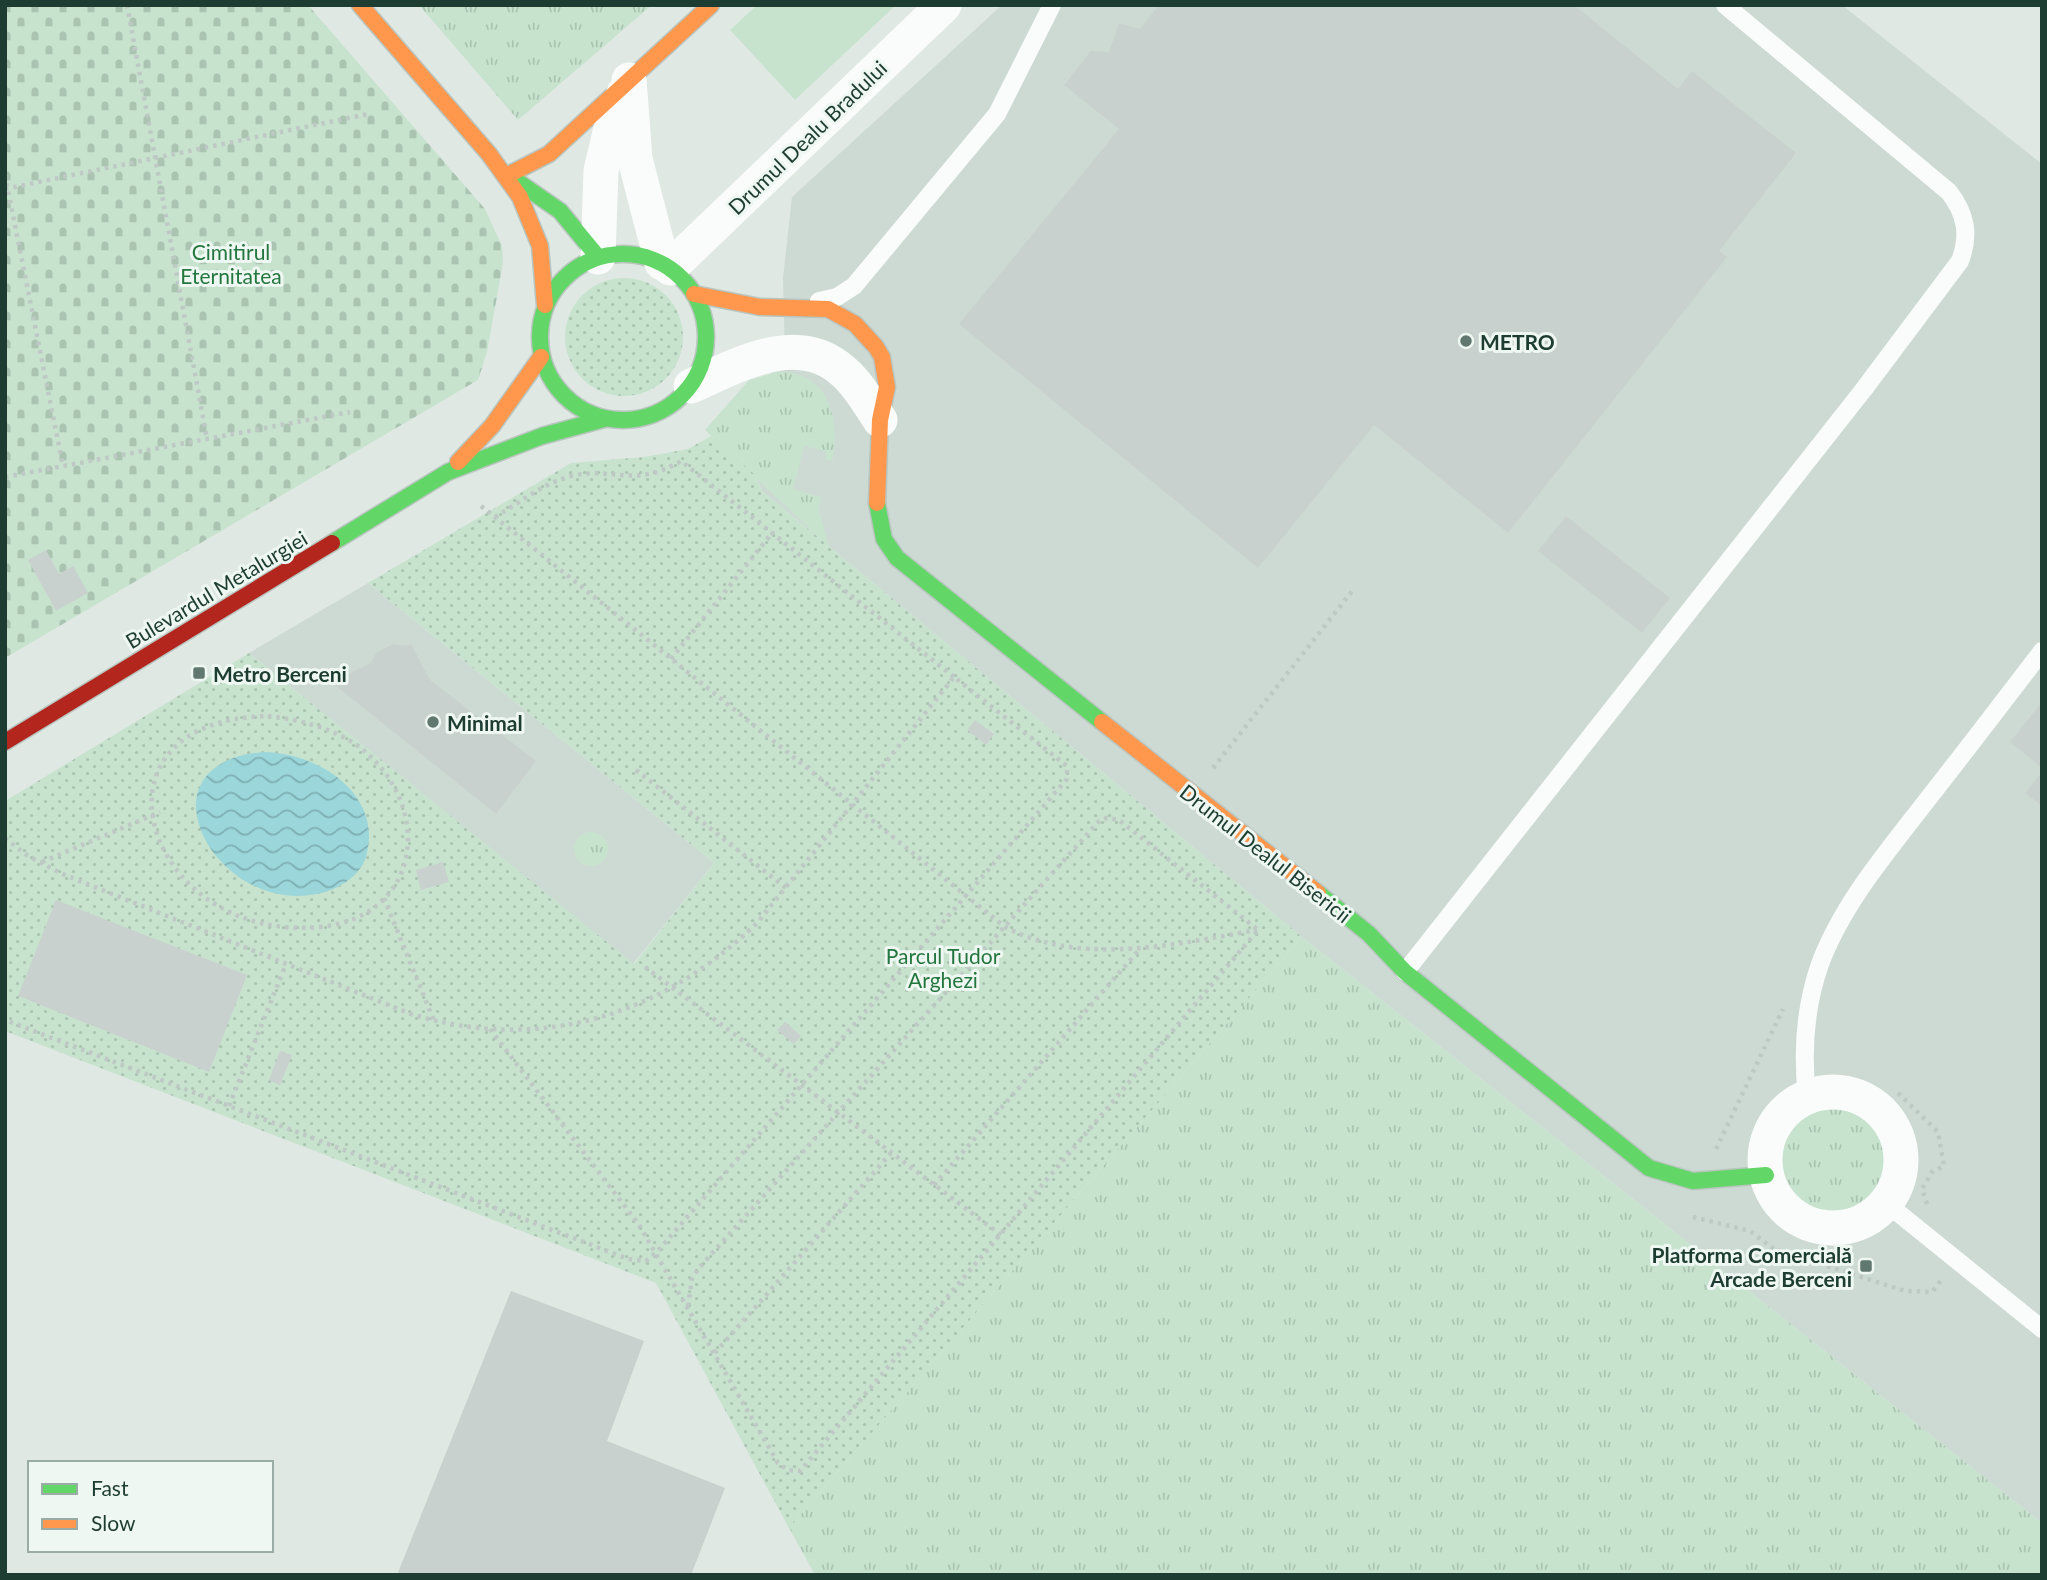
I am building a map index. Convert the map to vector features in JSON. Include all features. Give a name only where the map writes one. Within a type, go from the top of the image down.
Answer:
[{"type":"main road","points":[[360,5],[508,175],[540,237],[545,262],[541,357],[550,379],[564,397],[583,411],[604,419],[643,418],[677,400],[691,386],[702,364],[706,341],[704,317],[694,294],[666,266],[626,253],[598,257],[566,275],[545,305]]},
{"type":"main road","points":[[508,175],[549,154],[711,5]]},
{"type":"main road","points":[[508,175],[552,202],[598,257]]},
{"type":"main road","name":"Drumul Dealul Bisericii","points":[[694,294],[760,307],[798,306],[828,309],[855,324],[882,357],[887,387],[880,420],[878,524],[897,558],[1369,934],[1405,972],[1648,1168],[1675,1179],[1700,1184],[1766,1175]]},
{"type":"main road","name":"Bulevardul Metalurgiei","points":[[448,472],[492,426],[541,357]]},
{"type":"main road","name":"Bulevardul Metalurgiei","points":[[5,742],[448,472],[542,436],[604,419]]},
{"type":"street","name":"Drumul Dealu Bradului","points":[[666,266],[944,5]]},
{"type":"street","points":[[598,257],[601,172],[612,124],[629,80]]},
{"type":"street","points":[[629,80],[635,159],[666,266]]},
{"type":"street","points":[[691,386],[765,356],[807,352],[820,356],[845,372],[880,420]]},
{"type":"street","points":[[1827,1091],[1847,1093],[1866,1100],[1890,1123],[1900,1148],[1901,1167],[1886,1203],[1872,1216],[1855,1224],[1837,1228],[1817,1227],[1799,1220],[1784,1209],[1773,1193],[1766,1175],[1764,1156],[1768,1137],[1777,1119],[1807,1096],[1827,1091]]},
{"type":"lane","points":[[798,306],[837,297],[855,286],[997,114],[1052,5]]},
{"type":"lane","points":[[1405,972],[1864,389],[1960,261],[1966,244],[1966,226],[1959,206],[1949,192],[1726,5]]},
{"type":"lane","points":[[1807,1096],[1804,1050],[1808,1012],[1821,962],[1872,872],[2042,651]]},
{"type":"lane","points":[[1886,1203],[2042,1329]]},
{"type":"path","points":[[127,5],[207,439]]},
{"type":"path","points":[[7,189],[368,114]]},
{"type":"path","points":[[5,175],[63,466]]},
{"type":"path","points":[[5,477],[350,412]]},
{"type":"path","points":[[5,1020],[628,1259],[646,1261],[656,1254],[1067,779],[1067,766],[681,461],[662,472],[646,476],[571,476],[548,486],[495,517]]},
{"type":"path","points":[[481,506],[1005,927],[1023,936],[1063,948],[1141,948],[1258,930]]},
{"type":"path","points":[[671,659],[772,533]]},
{"type":"path","points":[[1212,769],[1353,590]]},
{"type":"path","points":[[5,838],[40,863],[286,964],[435,1021],[490,1028],[541,1028],[619,1011],[674,989],[745,935],[786,888],[954,677]]},
{"type":"path","points":[[268,716],[327,730],[361,749],[393,784],[405,808],[409,838],[405,863],[397,882],[384,898],[364,915],[321,927],[297,928],[247,919],[206,900],[178,875],[160,846],[151,816],[153,784],[159,771],[169,755],[196,731],[229,719],[268,716]]},
{"type":"path","points":[[636,770],[786,888]]},
{"type":"path","points":[[40,863],[160,812]]},
{"type":"path","points":[[688,1306],[692,1278],[699,1268],[1095,825],[1107,817],[1119,820],[1258,930]]},
{"type":"path","points":[[384,898],[435,1021]]},
{"type":"path","points":[[490,1028],[639,1225],[778,1463],[788,1470],[804,1470],[1258,930]]},
{"type":"path","points":[[934,1185],[1141,948]]},
{"type":"path","points":[[229,1106],[286,964]]},
{"type":"path","points":[[645,967],[1001,1236]]},
{"type":"path","points":[[1808,1012],[1784,1008],[1700,1184],[1681,1214],[1750,1231],[1774,1249],[1905,1291],[1931,1292],[1957,1260]]},
{"type":"path","points":[[1898,1093],[1938,1132],[1944,1166],[1931,1172],[1922,1189],[1930,1215]]},
{"type":"path","points":[[715,1353],[891,1153]]},
{"type":"shaded area","points":[[1002,5],[1842,5],[2042,164],[2042,1523],[1302,937],[762,491],[754,474],[711,436],[785,359],[783,278],[792,197]]},
{"type":"shaded area","points":[[368,583],[714,863],[633,964],[249,653]]},
{"type":"green space","name":"Cimitirul Eternitatea","points":[[5,5],[308,5],[485,209],[502,246],[503,263],[487,352],[478,380],[5,658]]},
{"type":"green space","points":[[419,5],[652,5],[518,120]]},
{"type":"green space","points":[[757,5],[896,5],[795,100],[730,30]]},
{"type":"green space","points":[[624,278],[647,282],[666,295],[679,314],[683,337],[679,360],[666,379],[647,392],[624,396],[601,392],[582,379],[569,360],[565,337],[569,314],[582,295],[601,282]]},
{"type":"green space","points":[[777,372],[794,373],[808,379],[819,388],[832,414],[832,461],[825,459],[826,451],[804,446],[793,489],[821,497],[819,511],[829,547],[705,430],[749,380]]},
{"type":"green space","name":"Parcul Tudor Arghezi","points":[[711,436],[754,474],[762,491],[1302,937],[789,1528],[656,1283],[5,1031],[5,801],[249,653],[634,964],[714,863],[368,583],[571,463],[644,457],[688,449]]},
{"type":"green space","points":[[591,832],[603,837],[608,849],[603,861],[591,866],[579,861],[574,849],[579,837]]},
{"type":"green space","points":[[1302,937],[2042,1523],[2042,1575],[815,1575],[789,1528]]},
{"type":"green space","points":[[1832,1102],[1854,1107],[1873,1119],[1885,1138],[1890,1160],[1885,1182],[1873,1201],[1854,1213],[1832,1218],[1810,1213],[1791,1201],[1779,1182],[1774,1160],[1779,1138],[1791,1119],[1810,1107]]},
{"type":"water","points":[[264,752],[284,754],[324,768],[355,794],[369,831],[367,853],[358,871],[343,884],[331,890],[291,896],[255,886],[226,866],[205,840],[196,811],[201,784],[223,763]]},
{"type":"building","name":"METRO","points":[[1159,5],[1574,5],[1678,89],[1692,71],[1796,153],[1719,251],[1727,257],[1508,533],[1374,425],[1258,568],[959,324],[1119,129],[1064,85],[1091,51],[1109,52],[1119,23],[1140,29]]},
{"type":"building","points":[[1566,516],[1670,598],[1642,633],[1538,551]]},
{"type":"building","points":[[46,550],[59,574],[73,566],[88,593],[56,611],[28,560]]},
{"type":"building","name":"Minimal","points":[[393,644],[411,644],[430,680],[536,761],[496,814],[331,682],[371,663],[376,653]]},
{"type":"building","points":[[2042,702],[2042,768],[2010,742]]},
{"type":"building","points":[[975,720],[994,734],[986,745],[967,730]]},
{"type":"building","points":[[2042,772],[2042,806],[2025,793]]},
{"type":"building","points":[[443,862],[449,882],[421,890],[416,870]]},
{"type":"building","points":[[56,900],[247,975],[209,1072],[18,996]]},
{"type":"building","points":[[785,1022],[801,1036],[794,1044],[777,1030]]},
{"type":"building","points":[[280,1051],[292,1055],[280,1085],[269,1080]]},
{"type":"building","points":[[511,1291],[644,1341],[607,1441],[725,1488],[691,1575],[397,1575]]},
{"type":"traffic: fast","points":[[511,177],[560,211],[598,257]]},
{"type":"traffic: fast","points":[[623,254],[655,260],[682,278],[700,305],[706,337],[700,369],[682,396],[655,414],[623,420],[591,414],[564,396],[546,369],[540,337],[546,305],[564,278],[591,260],[623,254]]},
{"type":"traffic: fast","points":[[332,543],[448,472],[542,436],[604,419]]},
{"type":"traffic: fast","points":[[877,503],[884,539],[897,558],[1102,722]]},
{"type":"traffic: fast","points":[[1318,893],[1369,934],[1405,972],[1649,1168],[1693,1181],[1766,1175]]},
{"type":"traffic: slow","points":[[360,5],[489,154],[520,197],[540,246],[545,305]]},
{"type":"traffic: slow","points":[[508,175],[549,154],[711,5]]},
{"type":"traffic: slow","points":[[694,294],[760,307],[828,309],[855,324],[876,347],[882,357],[887,387],[880,420],[877,503]]},
{"type":"traffic: slow","points":[[458,462],[492,426],[541,357]]},
{"type":"traffic: slow","points":[[1102,722],[1318,893]]},
{"type":"traffic: jam","points":[[5,742],[332,543]]},
{"type":"place","name":"METRO","points":[[1466,341]]},
{"type":"place","name":"Metro Berceni","points":[[199,673]]},
{"type":"place","name":"Minimal","points":[[433,722]]},
{"type":"place","name":"Platforma Comercială Arcade Berceni","points":[[1866,1266]]}]
